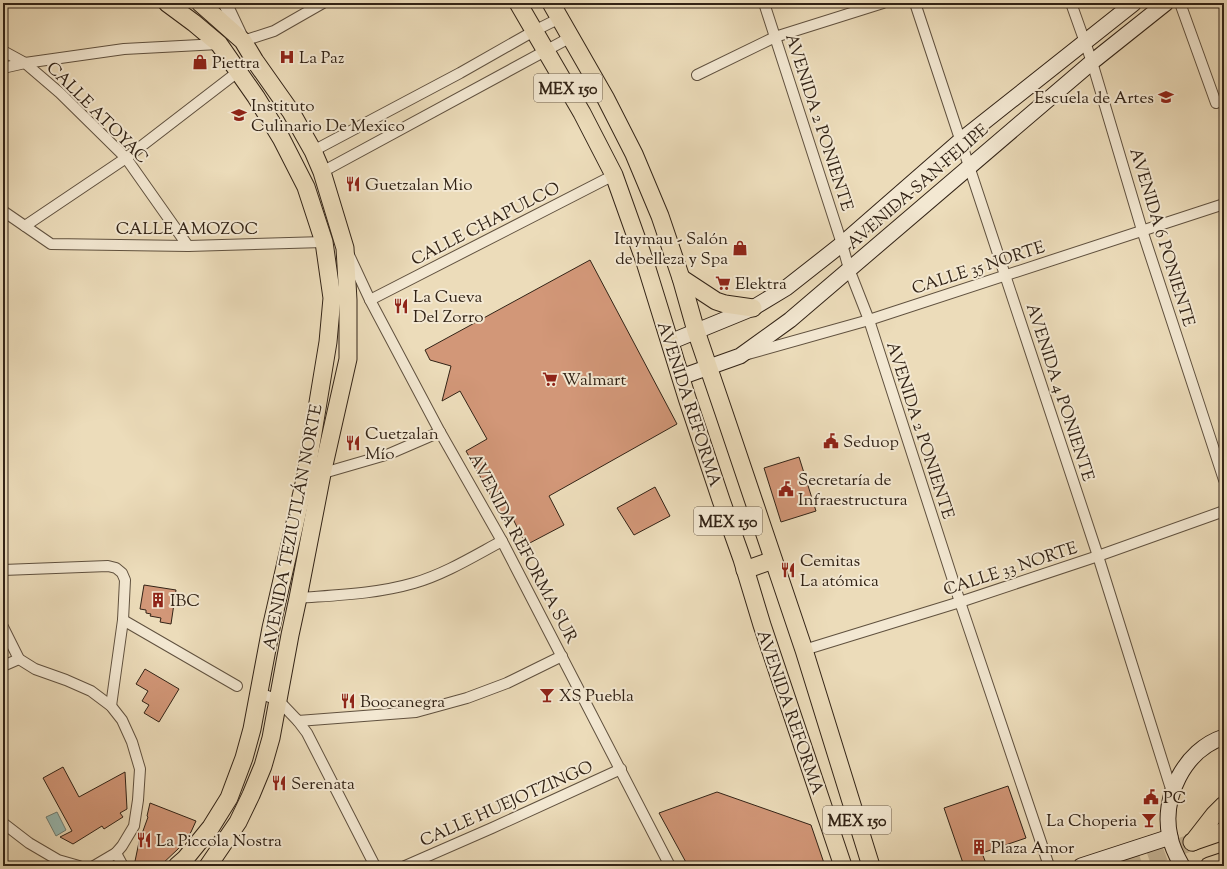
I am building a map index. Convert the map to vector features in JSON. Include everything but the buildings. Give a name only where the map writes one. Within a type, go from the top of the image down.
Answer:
[{"type":"main road","name":"AVENIDA TEZIUTLÁN NORTE","points":[[167,3],[219,44],[238,70],[281,138],[306,188],[324,242],[332,298],[314,474],[298,598],[271,738],[263,766],[251,796],[238,822],[208,866]]},
{"type":"main road","name":"AVENIDA TEZIUTLÁN NORTE","points":[[177,866],[185,859],[211,827],[230,798],[244,758],[252,729],[272,628],[314,474],[348,359],[348,300],[345,248],[322,172],[313,151],[291,112],[255,61],[243,41],[200,3]]},
{"type":"main road","name":"AVENIDA REFORMA","points":[[518,3],[582,113],[614,175],[645,262],[720,500],[745,570],[762,626],[843,866]]},
{"type":"main road","name":"AVENIDA REFORMA","points":[[551,3],[572,37],[606,99],[634,154],[660,216],[681,278],[708,368],[804,650],[871,866]]},
{"type":"main road","name":"AVENIDA SAN FELIPE","points":[[670,342],[753,308],[786,288],[842,244],[960,141],[1134,3]]},
{"type":"main road","name":"AVENIDA SAN FELIPE","points":[[681,377],[740,356],[790,320],[1092,62],[1166,3]]},
{"type":"main road","points":[[681,278],[725,304],[753,308]]},
{"type":"main road","points":[[745,570],[773,560]]},
{"type":"main road","points":[[1182,866],[1175,854],[1170,836],[1168,814],[1172,792],[1182,770],[1198,752],[1218,739],[1224,737]]},
{"type":"main road","points":[[1224,805],[1214,815],[1192,843],[1224,832]]},
{"type":"main road","points":[[1081,866],[1170,836]]},
{"type":"main road","points":[[1209,866],[1224,861]]},
{"type":"street","points":[[225,3],[243,41],[274,31],[323,3]]},
{"type":"street","name":"AVENIDA 2 PONIENTE","points":[[764,3],[849,269],[869,320],[960,602],[1049,866]]},
{"type":"street","points":[[697,75],[775,36],[883,3]]},
{"type":"street","name":"AVENIDA 4 PONIENTE","points":[[915,3],[1098,556],[1172,792]]},
{"type":"street","name":"AVENIDA 6 PONIENTE","points":[[1070,3],[1092,62],[1142,230],[1224,480]]},
{"type":"street","points":[[1180,3],[1216,103]]},
{"type":"street","points":[[313,151],[560,18]]},
{"type":"street","points":[[322,172],[572,37]]},
{"type":"street","points":[[3,68],[25,63],[124,49],[219,44]]},
{"type":"street","name":"CALLE ATOYAC","points":[[3,51],[25,63],[60,93],[126,158],[188,246]]},
{"type":"street","points":[[3,211],[25,226],[126,158],[238,70]]},
{"type":"street","name":"CALLE CHAPULCO","points":[[370,300],[614,175]]},
{"type":"street","name":"CALLE 35 NORTE","points":[[740,356],[869,320],[1005,274],[1224,204]]},
{"type":"street","name":"CALLE AMOZOC","points":[[25,226],[51,244],[188,246],[324,242]]},
{"type":"street","name":"AVENIDA REFORMA SUR","points":[[345,248],[370,300],[440,432],[502,541],[670,866]]},
{"type":"street","points":[[314,474],[388,454],[440,432]]},
{"type":"street","name":"CALLE 33 NORTE","points":[[804,650],[960,602],[1098,556],[1224,511]]},
{"type":"street","points":[[298,598],[371,593],[414,583],[459,564],[502,541]]},
{"type":"street","points":[[3,570],[108,566],[116,568],[122,573],[125,580],[123,620],[111,706]]},
{"type":"street","points":[[123,620],[237,686]]},
{"type":"street","points":[[3,627],[19,659],[35,669],[91,691],[111,706],[122,720],[132,742],[140,769],[138,800],[134,826],[116,853],[95,866]]},
{"type":"street","points":[[298,721],[416,712],[467,698],[507,683],[562,656]]},
{"type":"street","points":[[3,666],[19,659]]},
{"type":"street","points":[[259,693],[278,700],[307,733],[375,866]]},
{"type":"street","name":"CALLE HUEJOTZINGO","points":[[405,866],[621,769]]},
{"type":"street","points":[[3,823],[29,843],[58,860],[80,866]]},
{"type":"street","points":[[116,853],[123,866]]},
{"type":"water","points":[[57,812],[66,830],[56,836],[46,817]]},
{"type":"tunnel","points":[[1125,866],[1190,843]]},
{"type":"place","name":"La Paz","points":[[287,57]]},
{"type":"place","name":"Piettra","points":[[200,62]]},
{"type":"place","name":"Escuela de Artes","points":[[1166,97]]},
{"type":"place","name":"Instituto Culinario De Mexico","points":[[239,115]]},
{"type":"place","name":"Guetzalan Mio","points":[[353,184]]},
{"type":"place","name":"Itaymau - Salón de belleza y Spa","points":[[740,248]]},
{"type":"place","name":"Elektra","points":[[723,283]]},
{"type":"place","name":"La Cueva Del Zorro","points":[[401,306]]},
{"type":"place","name":"Walmart","points":[[550,379]]},
{"type":"place","name":"Seduop","points":[[831,441]]},
{"type":"place","name":"Cuetzalan Mío","points":[[353,443]]},
{"type":"place","name":"Secretaría de Infraestructura","points":[[786,489]]},
{"type":"place","name":"Cemitas La atómica","points":[[788,570]]},
{"type":"place","name":"IBC","points":[[158,600]]},
{"type":"place","name":"XS Puebla","points":[[547,695]]},
{"type":"place","name":"Boocanegra","points":[[348,701]]},
{"type":"place","name":"Serenata","points":[[279,783]]},
{"type":"place","name":"PC","points":[[1151,797]]},
{"type":"place","name":"La Choperia","points":[[1149,820]]},
{"type":"place","name":"La Piccola Nostra","points":[[144,840]]},
{"type":"place","name":"Plaza Amor","points":[[979,847]]}]
